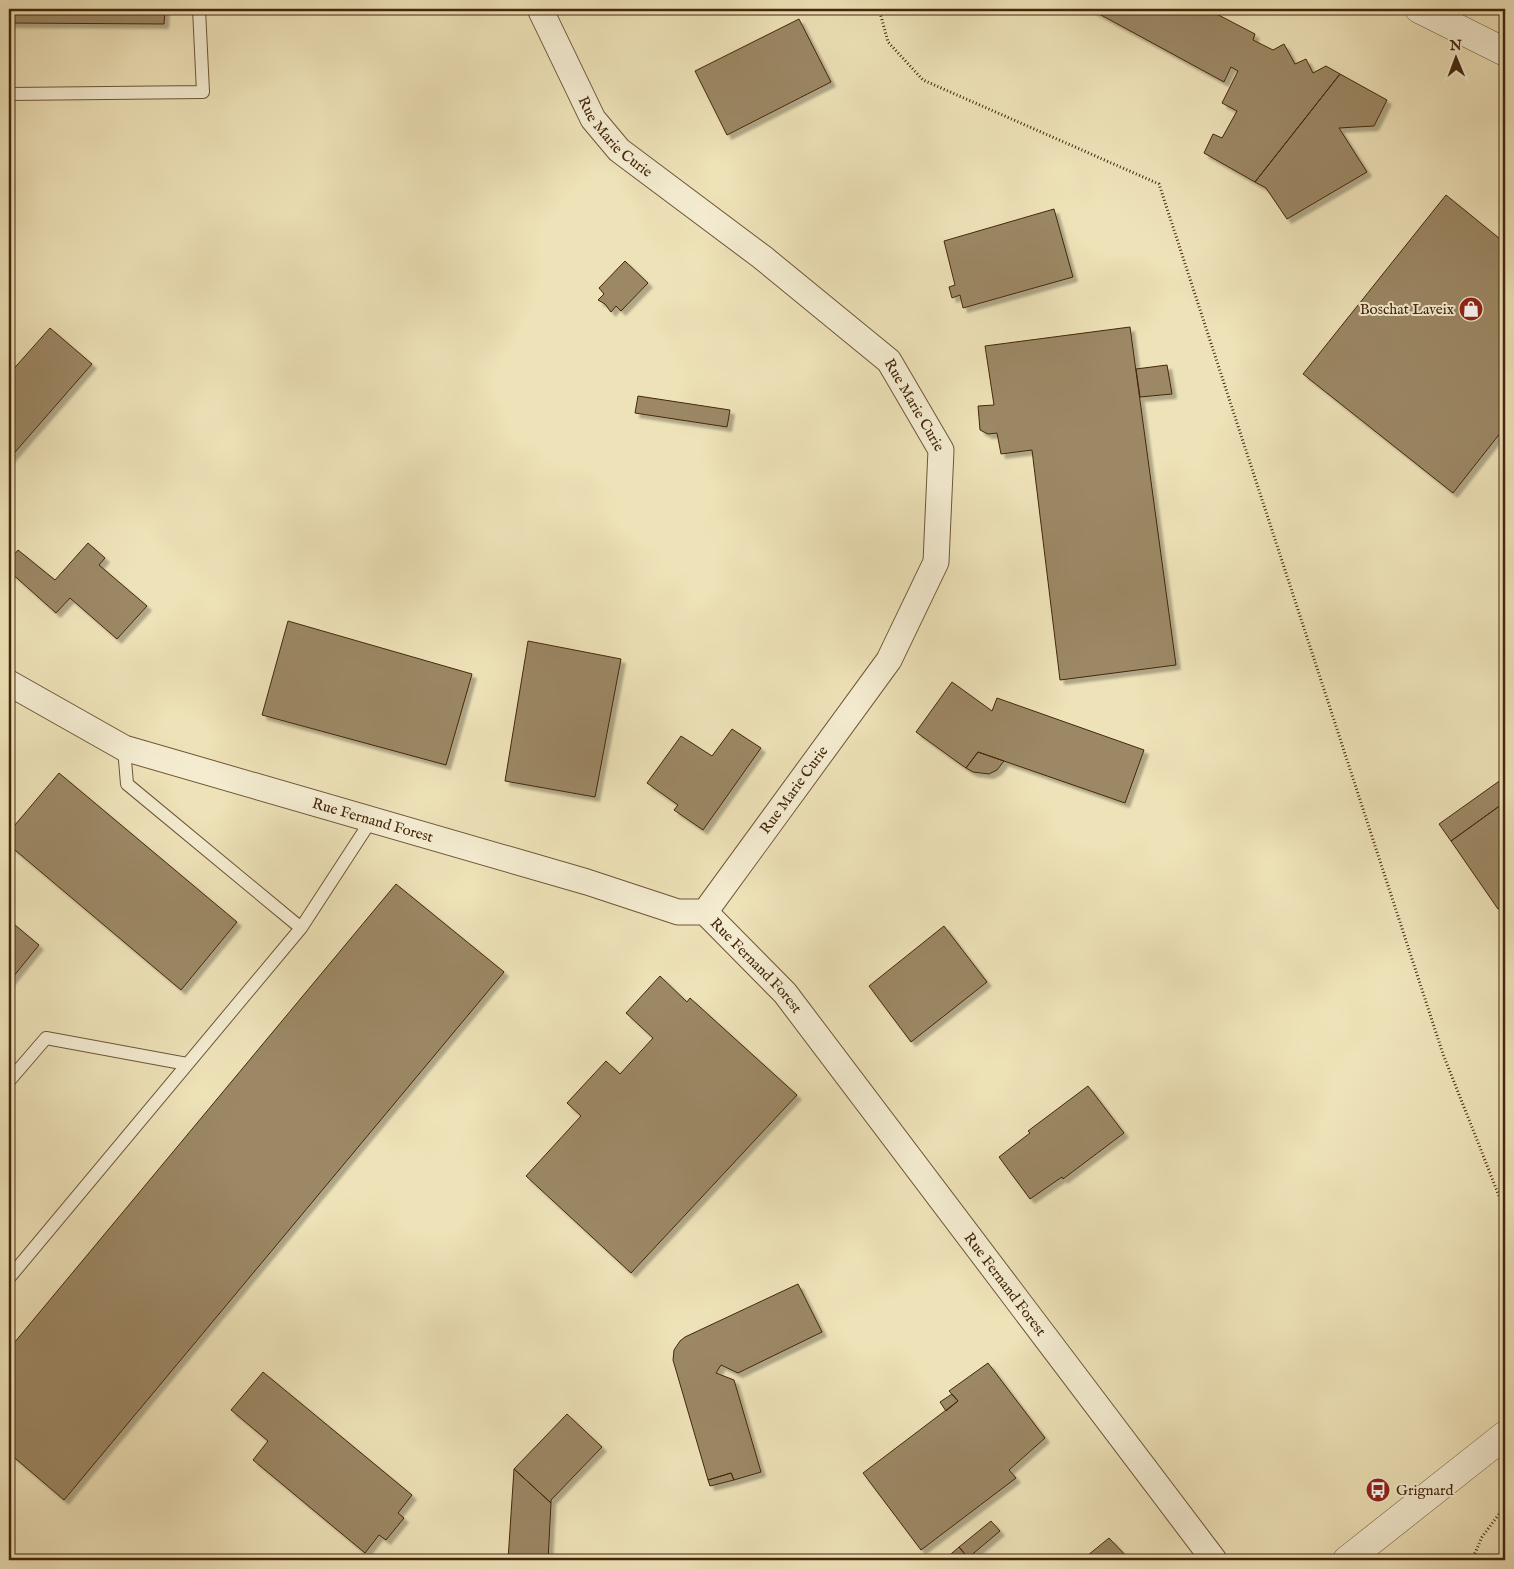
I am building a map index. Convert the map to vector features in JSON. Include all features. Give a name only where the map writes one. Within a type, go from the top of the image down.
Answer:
[{"type":"street","name":"Rue Marie Curie","points":[[540,9],[593,119],[619,150],[762,257],[889,361],[941,450],[936,562],[889,660],[705,912]]},
{"type":"street","points":[[1419,9],[1505,52]]},
{"type":"street","name":"Rue Fernand Forest","points":[[9,683],[124,748],[587,882],[678,912],[705,912],[785,993],[1214,1560]]},
{"type":"street","points":[[1347,1560],[1505,1435]]},
{"type":"lane","points":[[9,94],[203,92],[199,9]]},
{"type":"lane","points":[[124,748],[127,784],[300,928]]},
{"type":"lane","points":[[9,1278],[300,928],[372,819]]},
{"type":"lane","points":[[9,1081],[46,1038],[187,1064]]},
{"type":"path","points":[[879,9],[888,42],[923,80],[1159,184],[1444,1054],[1505,1211]]},
{"type":"path","points":[[1472,1560],[1482,1537],[1505,1506]]},
{"type":"building","points":[[9,9],[165,9],[164,24],[9,23]]},
{"type":"building","points":[[1090,9],[1207,9],[1255,34],[1253,40],[1273,50],[1284,44],[1295,64],[1306,59],[1313,73],[1326,66],[1340,74],[1255,182],[1204,153],[1213,134],[1222,138],[1237,111],[1222,103],[1238,71],[1231,67],[1224,82]]},
{"type":"building","points":[[799,19],[831,82],[727,135],[695,71]]},
{"type":"building","points":[[1340,74],[1387,100],[1374,126],[1339,128],[1367,172],[1287,219],[1266,188],[1255,182]]},
{"type":"building","points":[[1446,195],[1505,243],[1505,427],[1453,493],[1303,374]]},
{"type":"building","points":[[1054,209],[1073,277],[963,308],[960,295],[952,298],[949,287],[955,285],[944,241]]},
{"type":"building","points":[[625,261],[648,283],[621,311],[616,306],[611,312],[605,304],[598,300],[604,294],[599,288]]},
{"type":"building","points":[[1130,327],[1176,665],[1060,680],[1032,450],[1001,454],[997,433],[988,434],[980,430],[978,406],[994,405],[985,346]]},
{"type":"building","points":[[50,328],[92,364],[9,459],[9,374]]},
{"type":"building","points":[[1167,365],[1172,394],[1140,397],[1136,369]]},
{"type":"building","points":[[638,396],[730,410],[727,427],[635,413]]},
{"type":"building","points":[[88,543],[105,558],[99,565],[147,606],[117,639],[70,598],[56,613],[9,571],[9,561],[18,550],[55,580]]},
{"type":"building","points":[[288,621],[472,674],[446,765],[262,715]]},
{"type":"building","points":[[528,641],[621,659],[595,797],[505,781]]},
{"type":"building","points":[[952,682],[992,711],[997,698],[1144,750],[1125,803],[978,752],[966,768],[916,732]]},
{"type":"building","points":[[732,729],[761,748],[703,830],[674,810],[678,805],[647,783],[681,736],[712,756]]},
{"type":"building","points":[[978,752],[1004,761],[997,770],[989,774],[973,772],[966,768]]},
{"type":"building","points":[[59,773],[237,922],[181,990],[9,845],[9,832]]},
{"type":"building","points":[[1505,777],[1505,802],[1451,841],[1439,824]]},
{"type":"building","points":[[1505,802],[1505,904],[1498,909],[1451,841]]},
{"type":"building","points":[[396,884],[504,972],[64,1500],[9,1453],[9,1349]]},
{"type":"building","points":[[9,920],[39,945],[9,982]]},
{"type":"building","points":[[944,926],[987,982],[911,1042],[869,986]]},
{"type":"building","points":[[660,976],[687,1002],[690,998],[797,1095],[631,1273],[526,1176],[581,1116],[567,1103],[606,1061],[620,1074],[653,1038],[626,1013]]},
{"type":"building","points":[[1088,1086],[1124,1133],[1063,1179],[1062,1177],[1030,1199],[999,1157],[1030,1133],[1028,1131]]},
{"type":"building","points":[[798,1284],[822,1332],[738,1373],[721,1365],[716,1373],[734,1380],[761,1472],[734,1480],[731,1473],[708,1480],[673,1360],[674,1350],[685,1337]]},
{"type":"building","points":[[988,1363],[1045,1438],[1009,1470],[1016,1478],[921,1550],[863,1473],[958,1401],[949,1391]]},
{"type":"building","points":[[263,1372],[412,1495],[398,1513],[404,1518],[386,1540],[379,1535],[365,1553],[253,1460],[268,1441],[231,1410]]},
{"type":"building","points":[[952,1394],[958,1401],[946,1411],[940,1402]]},
{"type":"building","points":[[567,1414],[602,1447],[551,1500],[551,1503],[514,1469]]},
{"type":"building","points":[[514,1469],[551,1503],[548,1560],[508,1560]]},
{"type":"building","points":[[731,1473],[734,1480],[710,1486],[708,1480]]},
{"type":"building","points":[[991,1521],[1000,1531],[968,1558],[959,1547]]},
{"type":"building","points":[[1109,1538],[1130,1560],[1082,1560]]},
{"type":"building","points":[[959,1547],[970,1560],[944,1560]]},
{"type":"place","name":"Boschat Laveix","points":[[1471,309]]},
{"type":"place","name":"Grignard","points":[[1378,1490]]}]
